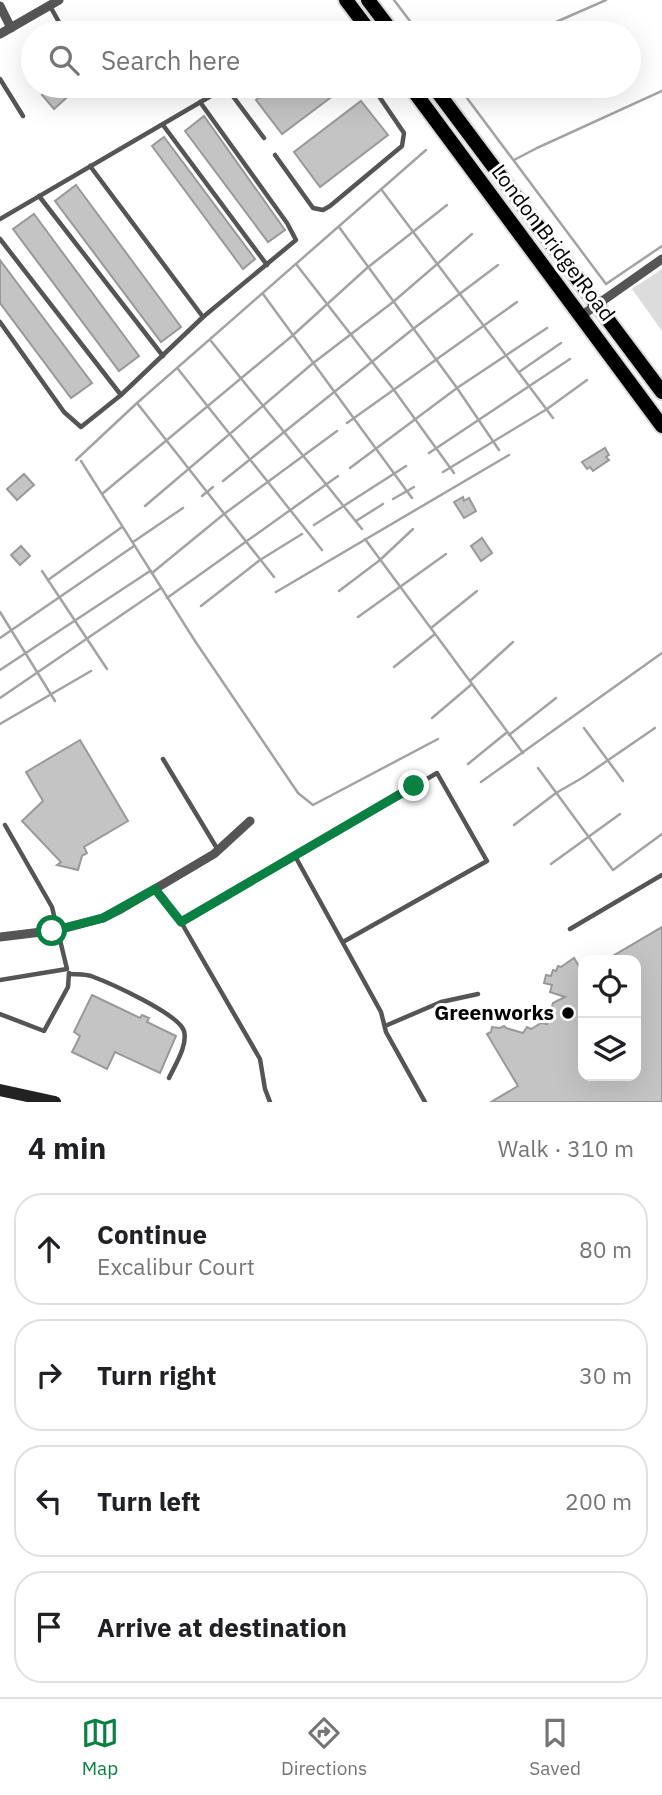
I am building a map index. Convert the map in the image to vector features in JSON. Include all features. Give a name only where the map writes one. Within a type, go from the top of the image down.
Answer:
[{"type":"main road","points":[[346,0],[362,21]]},
{"type":"main road","points":[[368,0],[384,21]]},
{"type":"main road","name":"London Bridge Road","points":[[419,98],[662,426]]},
{"type":"main road","name":"London Bridge Road","points":[[442,98],[662,392]]},
{"type":"main road","points":[[0,1090],[55,1102]]},
{"type":"street","points":[[23,21],[54,3]]},
{"type":"street","points":[[0,6],[11,28]]},
{"type":"street","points":[[0,34],[21,22]]},
{"type":"street","points":[[581,316],[662,259]]},
{"type":"street","points":[[0,937],[58,930],[103,918],[218,850],[250,821]]},
{"type":"lane","points":[[54,3],[61,21]]},
{"type":"lane","points":[[0,79],[23,116]]},
{"type":"lane","points":[[0,219],[207,98]]},
{"type":"lane","points":[[236,98],[264,138]]},
{"type":"lane","points":[[275,155],[313,208],[323,210],[402,146],[404,133],[380,98]]},
{"type":"lane","points":[[0,322],[64,412],[81,427],[121,395],[203,317],[296,240],[287,222],[200,102]]},
{"type":"lane","points":[[163,124],[267,265]]},
{"type":"lane","points":[[90,166],[203,317]]},
{"type":"lane","points":[[39,196],[163,356]]},
{"type":"lane","points":[[0,239],[121,395]]},
{"type":"lane","points":[[163,759],[218,850]]},
{"type":"lane","points":[[181,922],[437,773],[487,861],[342,942]]},
{"type":"lane","points":[[0,1014],[44,1031],[68,987],[68,971],[49,899],[5,825]]},
{"type":"lane","points":[[295,856],[381,1012],[386,1032],[425,1102]]},
{"type":"lane","points":[[570,929],[662,875]]},
{"type":"lane","points":[[155,889],[181,922],[260,1059],[270,1102]]},
{"type":"lane","points":[[0,980],[68,971],[90,976],[168,1013],[179,1023],[185,1039],[169,1078]]},
{"type":"lane","points":[[385,1026],[440,1002],[478,994]]},
{"type":"shaded area","points":[[662,269],[662,331],[632,289]]},
{"type":"building","points":[[45,98],[66,98],[54,109]]},
{"type":"building","points":[[259,98],[330,98],[282,134],[256,100]]},
{"type":"building","points":[[361,101],[388,135],[320,187],[294,152]]},
{"type":"building","points":[[204,116],[285,230],[268,242],[185,131]]},
{"type":"building","points":[[164,137],[255,259],[243,269],[152,146]]},
{"type":"building","points":[[76,185],[181,327],[161,342],[55,201]]},
{"type":"building","points":[[34,214],[139,356],[119,371],[13,229]]},
{"type":"building","points":[[0,260],[92,383],[71,398],[0,303]]},
{"type":"building","points":[[605,448],[609,460],[593,471],[590,467],[587,469],[582,462]]},
{"type":"building","points":[[24,474],[34,485],[17,500],[7,489]]},
{"type":"building","points":[[463,497],[464,501],[469,498],[476,511],[464,518],[454,502]]},
{"type":"building","points":[[482,538],[492,553],[481,561],[471,546]]},
{"type":"building","points":[[21,546],[30,556],[20,565],[11,555]]},
{"type":"building","points":[[80,740],[128,821],[84,847],[87,853],[82,856],[78,870],[57,865],[61,862],[22,821],[43,801],[26,772]]},
{"type":"building","name":"Greenworks","points":[[662,927],[662,1102],[491,1102],[518,1086],[487,1034],[492,1027],[504,1026],[523,1033],[527,1027],[531,1029],[541,1023],[547,1024],[553,1003],[565,997],[550,992],[552,985],[544,983],[546,975],[551,976],[558,966],[561,967],[574,958],[578,965],[578,1081],[641,1081],[641,955],[614,955]]},
{"type":"building","points":[[92,995],[140,1018],[142,1015],[149,1018],[147,1022],[176,1036],[160,1073],[115,1052],[107,1069],[72,1052],[80,1036],[74,1032]]},
{"type":"waterway","points":[[394,0],[410,21]]},
{"type":"waterway","points":[[558,21],[606,0]]},
{"type":"waterway","points":[[514,160],[662,91]]},
{"type":"waterway","points":[[467,98],[606,284],[662,246]]},
{"type":"waterway","points":[[137,403],[426,150]]},
{"type":"waterway","points":[[381,189],[553,418]]},
{"type":"waterway","points":[[102,494],[292,336],[367,268],[447,205]]},
{"type":"waterway","points":[[339,227],[499,450]]},
{"type":"waterway","points":[[145,506],[312,364],[393,302],[472,234]]},
{"type":"waterway","points":[[296,264],[394,390],[454,473]]},
{"type":"waterway","points":[[223,481],[413,329],[498,265]]},
{"type":"waterway","points":[[263,294],[412,498]]},
{"type":"waterway","points":[[347,423],[517,302]]},
{"type":"waterway","points":[[350,468],[457,388],[547,328]]},
{"type":"waterway","points":[[211,341],[362,529]]},
{"type":"waterway","points":[[519,372],[561,343]]},
{"type":"waterway","points":[[429,453],[570,359]]},
{"type":"waterway","points":[[178,369],[322,550]]},
{"type":"waterway","points":[[443,472],[547,409],[587,380]]},
{"type":"waterway","points":[[76,460],[137,403],[274,577]]},
{"type":"waterway","points":[[152,573],[224,514],[337,431]]},
{"type":"waterway","points":[[276,592],[509,455]]},
{"type":"waterway","points":[[81,461],[195,641],[298,793],[313,805],[438,739]]},
{"type":"waterway","points":[[314,525],[406,466]]},
{"type":"waterway","points":[[167,598],[338,476]]},
{"type":"waterway","points":[[202,496],[213,487]]},
{"type":"waterway","points":[[393,499],[414,487]]},
{"type":"waterway","points":[[356,521],[383,504]]},
{"type":"waterway","points":[[133,542],[183,508]]},
{"type":"waterway","points":[[48,580],[122,527]]},
{"type":"waterway","points":[[339,591],[380,560],[413,529]]},
{"type":"waterway","points":[[201,606],[260,560],[302,534]]},
{"type":"waterway","points":[[365,539],[523,753]]},
{"type":"waterway","points":[[0,638],[134,546]]},
{"type":"waterway","points":[[358,617],[446,554]]},
{"type":"waterway","points":[[42,571],[107,669]]},
{"type":"waterway","points":[[0,670],[150,571]]},
{"type":"waterway","points":[[0,698],[161,588]]},
{"type":"waterway","points":[[431,628],[477,591]]},
{"type":"waterway","points":[[0,612],[55,701]]},
{"type":"waterway","points":[[394,667],[435,634]]},
{"type":"waterway","points":[[470,681],[513,642]]},
{"type":"waterway","points":[[481,782],[662,653]]},
{"type":"waterway","points":[[0,724],[91,671]]},
{"type":"waterway","points":[[432,718],[472,684]]},
{"type":"waterway","points":[[509,735],[556,698]]},
{"type":"waterway","points":[[584,728],[623,781]]},
{"type":"waterway","points":[[514,825],[556,793],[655,728]]},
{"type":"waterway","points":[[468,764],[506,733]]},
{"type":"waterway","points":[[538,768],[613,870],[662,834]]},
{"type":"waterway","points":[[551,864],[620,814]]},
{"type":"place","name":"Greenworks","points":[[568,1013]]},
{"type":"route","points":[[52,931],[103,918],[155,889],[181,922],[414,786]]}]
